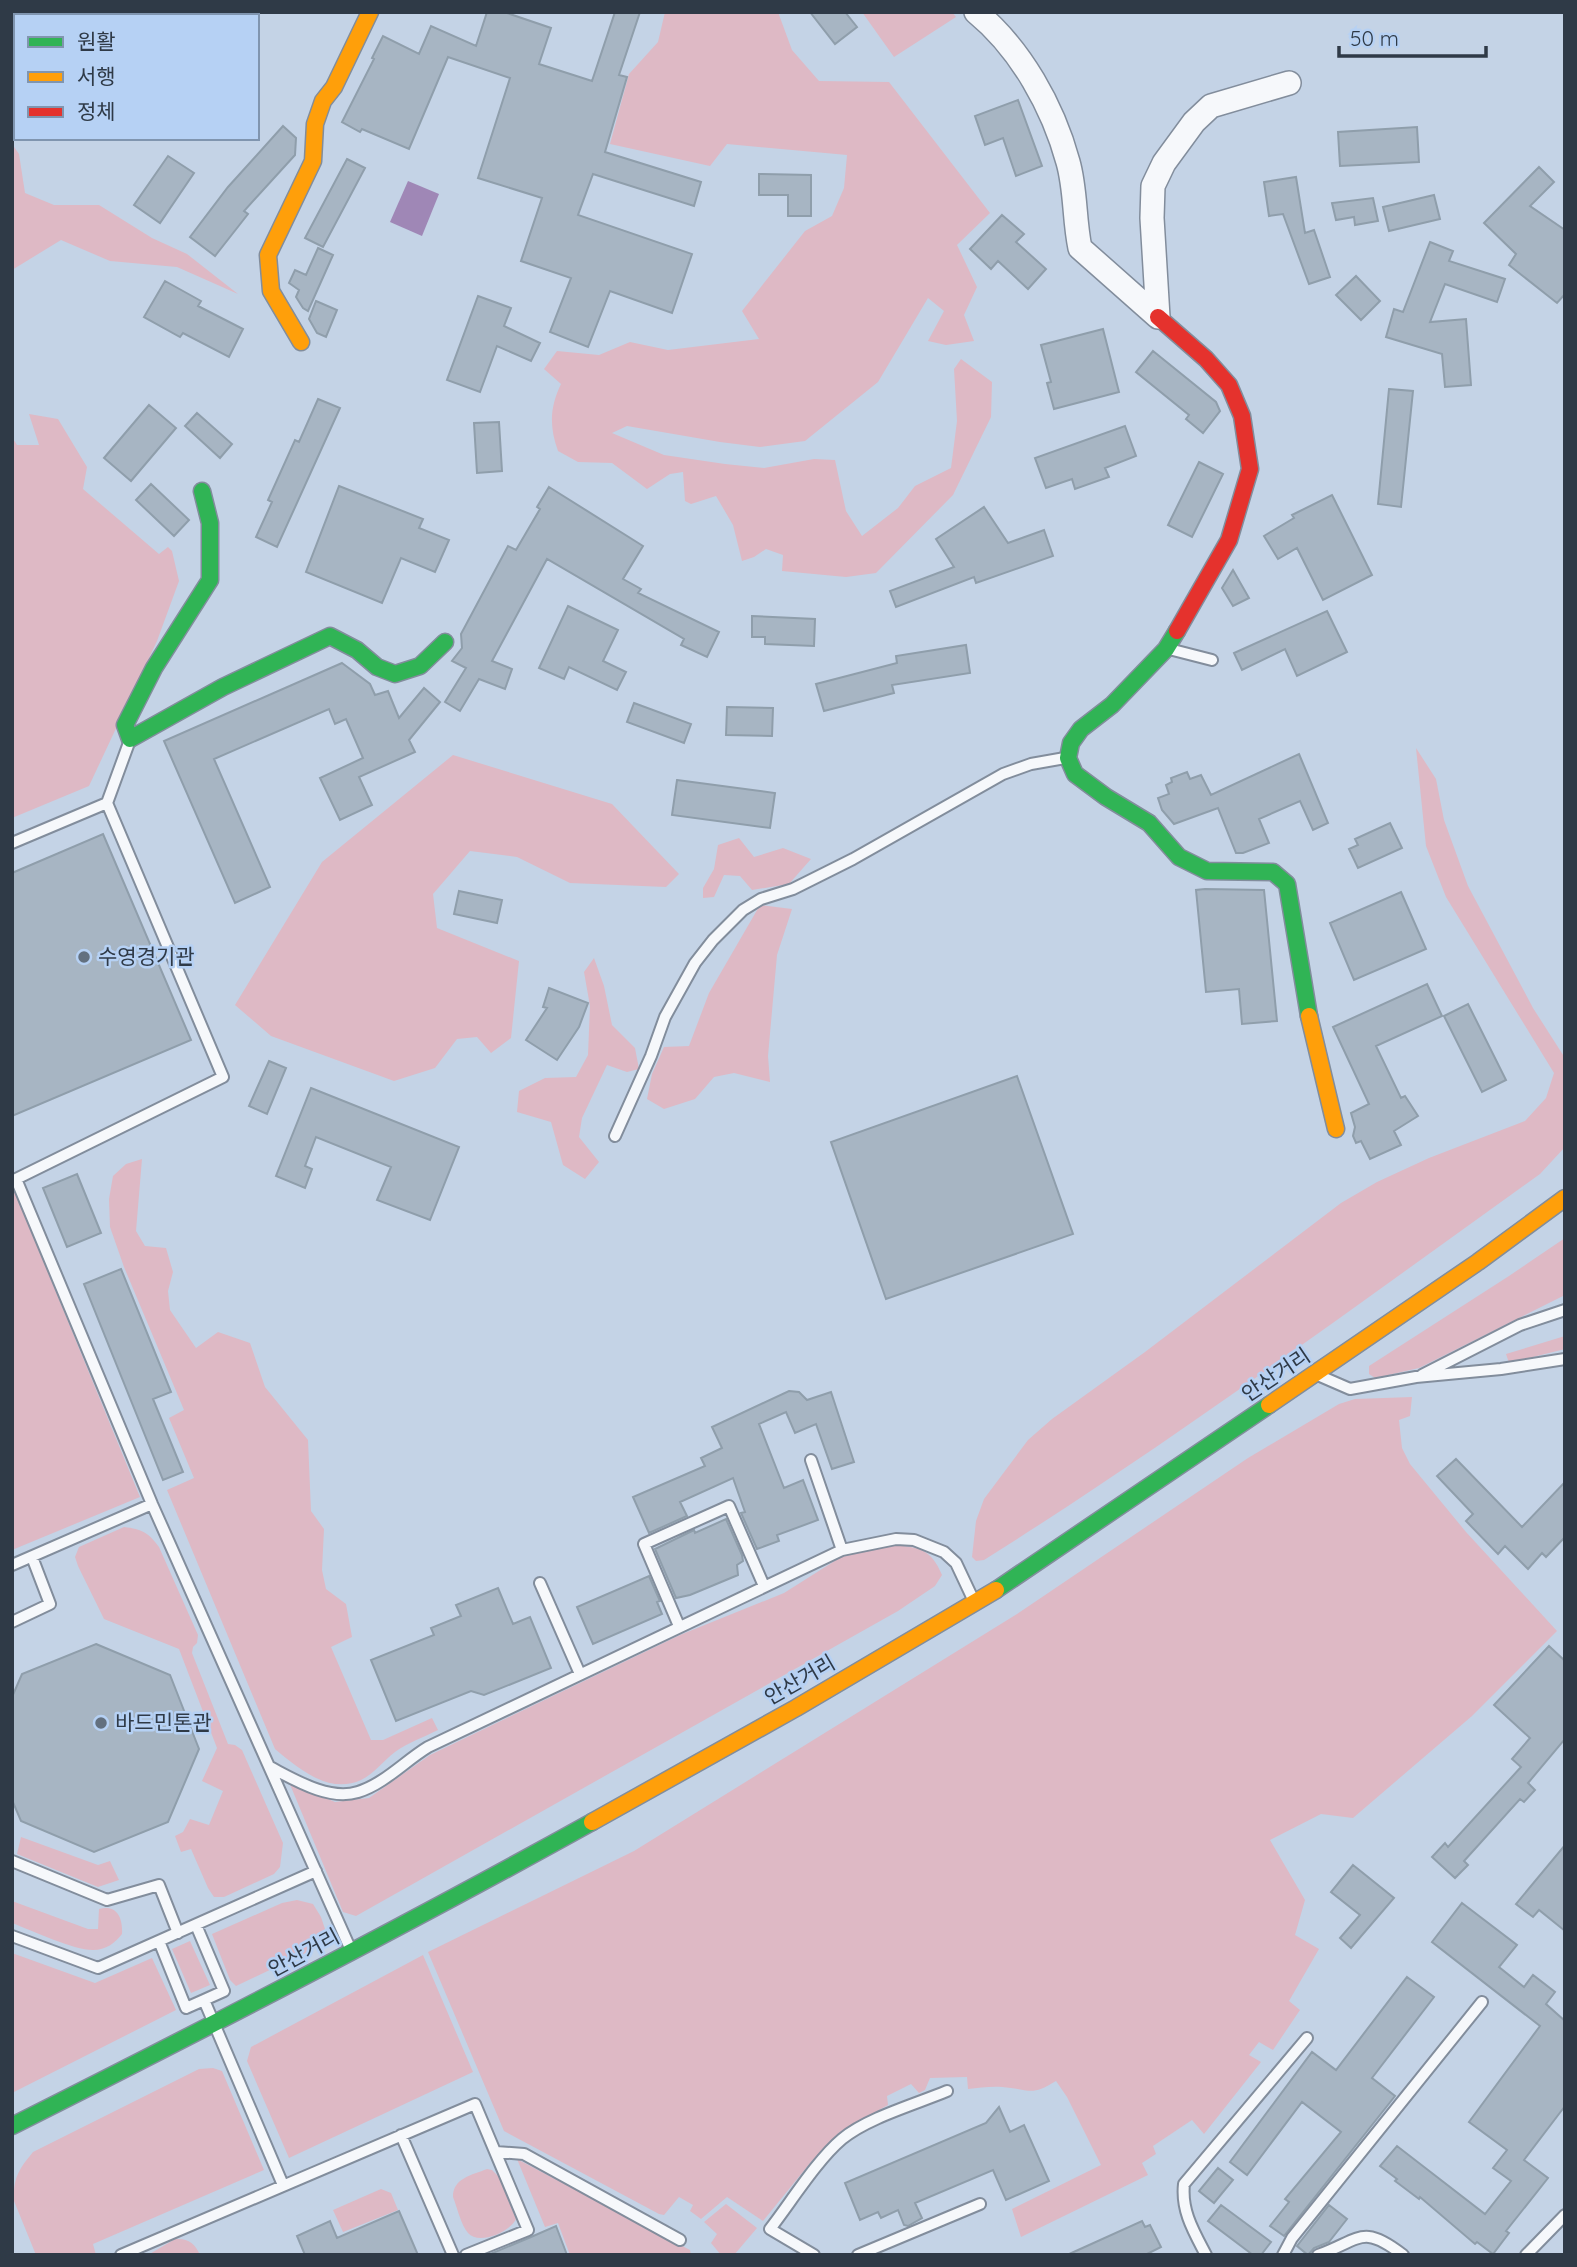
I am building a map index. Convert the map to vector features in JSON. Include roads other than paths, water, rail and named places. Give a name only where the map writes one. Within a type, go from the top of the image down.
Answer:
[{"type":"street","points":[[301,342],[271,291],[268,255],[313,161],[315,124],[323,101],[334,87],[370,12]]},
{"type":"street","points":[[976,12],[996,28],[1027,71],[1054,122],[1069,164],[1080,248],[1206,359],[1229,385],[1242,415],[1250,469],[1229,540],[1166,649],[1112,705],[1082,729],[1071,743],[1068,758],[1075,774],[1149,823],[1179,857],[1207,871],[1273,872],[1287,884],[1308,1011],[1336,1129]]},
{"type":"street","points":[[1158,317],[1152,218],[1153,186],[1164,163],[1194,121],[1211,106],[1289,83]]},
{"type":"street","points":[[202,491],[210,523],[210,580],[154,668],[125,725],[130,739],[223,687],[330,636],[358,650],[377,667],[396,674],[421,666],[445,642]]},
{"type":"street","name":"안산거리","points":[[12,2126],[479,1885],[796,1708],[1005,1586],[1478,1262],[1565,1198]]},
{"type":"lane","points":[[1166,649],[1212,660]]},
{"type":"lane","points":[[130,739],[107,803],[223,1077],[14,1180],[152,1504],[351,1951]]},
{"type":"lane","points":[[615,1136],[651,1056],[665,1017],[695,963],[743,910],[761,899],[793,889],[853,859],[1003,774],[1031,764],[1068,758]]},
{"type":"lane","points":[[12,843],[107,803]]},
{"type":"lane","points":[[1416,1377],[1520,1325],[1565,1310]]},
{"type":"lane","points":[[1316,1374],[1350,1389],[1416,1377],[1501,1369],[1565,1359]]},
{"type":"lane","points":[[811,1460],[842,1550]]},
{"type":"lane","points":[[12,1565],[152,1504]]},
{"type":"lane","points":[[679,1626],[644,1544],[729,1506],[764,1586]]},
{"type":"lane","points":[[270,1768],[301,1783],[335,1794],[358,1792],[383,1779],[428,1747],[842,1550],[896,1539],[914,1540],[944,1552],[956,1563],[975,1603]]},
{"type":"lane","points":[[12,1622],[50,1604],[32,1557]]},
{"type":"lane","points":[[540,1583],[580,1674]]},
{"type":"lane","points":[[12,1861],[107,1900],[159,1885],[178,1933]]},
{"type":"lane","points":[[12,1936],[98,1968],[316,1871]]},
{"type":"lane","points":[[159,1941],[186,2008],[223,1991],[196,1925]]},
{"type":"lane","points":[[204,2000],[283,2185]]},
{"type":"lane","points":[[1283,2255],[1292,2238],[1482,2002]]},
{"type":"lane","points":[[1206,2255],[1188,2221],[1182,2198],[1184,2184],[1307,2038]]},
{"type":"lane","points":[[814,2255],[770,2229],[819,2166],[842,2139],[863,2126],[947,2091]]},
{"type":"lane","points":[[121,2255],[475,2104],[528,2230],[466,2255]]},
{"type":"lane","points":[[401,2136],[453,2255]]},
{"type":"lane","points":[[496,2152],[524,2154],[680,2240]]},
{"type":"lane","points":[[863,2254],[980,2204]]},
{"type":"lane","points":[[1526,2255],[1565,2215]]},
{"type":"lane","points":[[1318,2255],[1353,2239],[1367,2236],[1382,2239],[1403,2255]]},
{"type":"place","name":"수영경기관","points":[[84,957]]},
{"type":"place","name":"바드민톤관","points":[[101,1723]]}]
